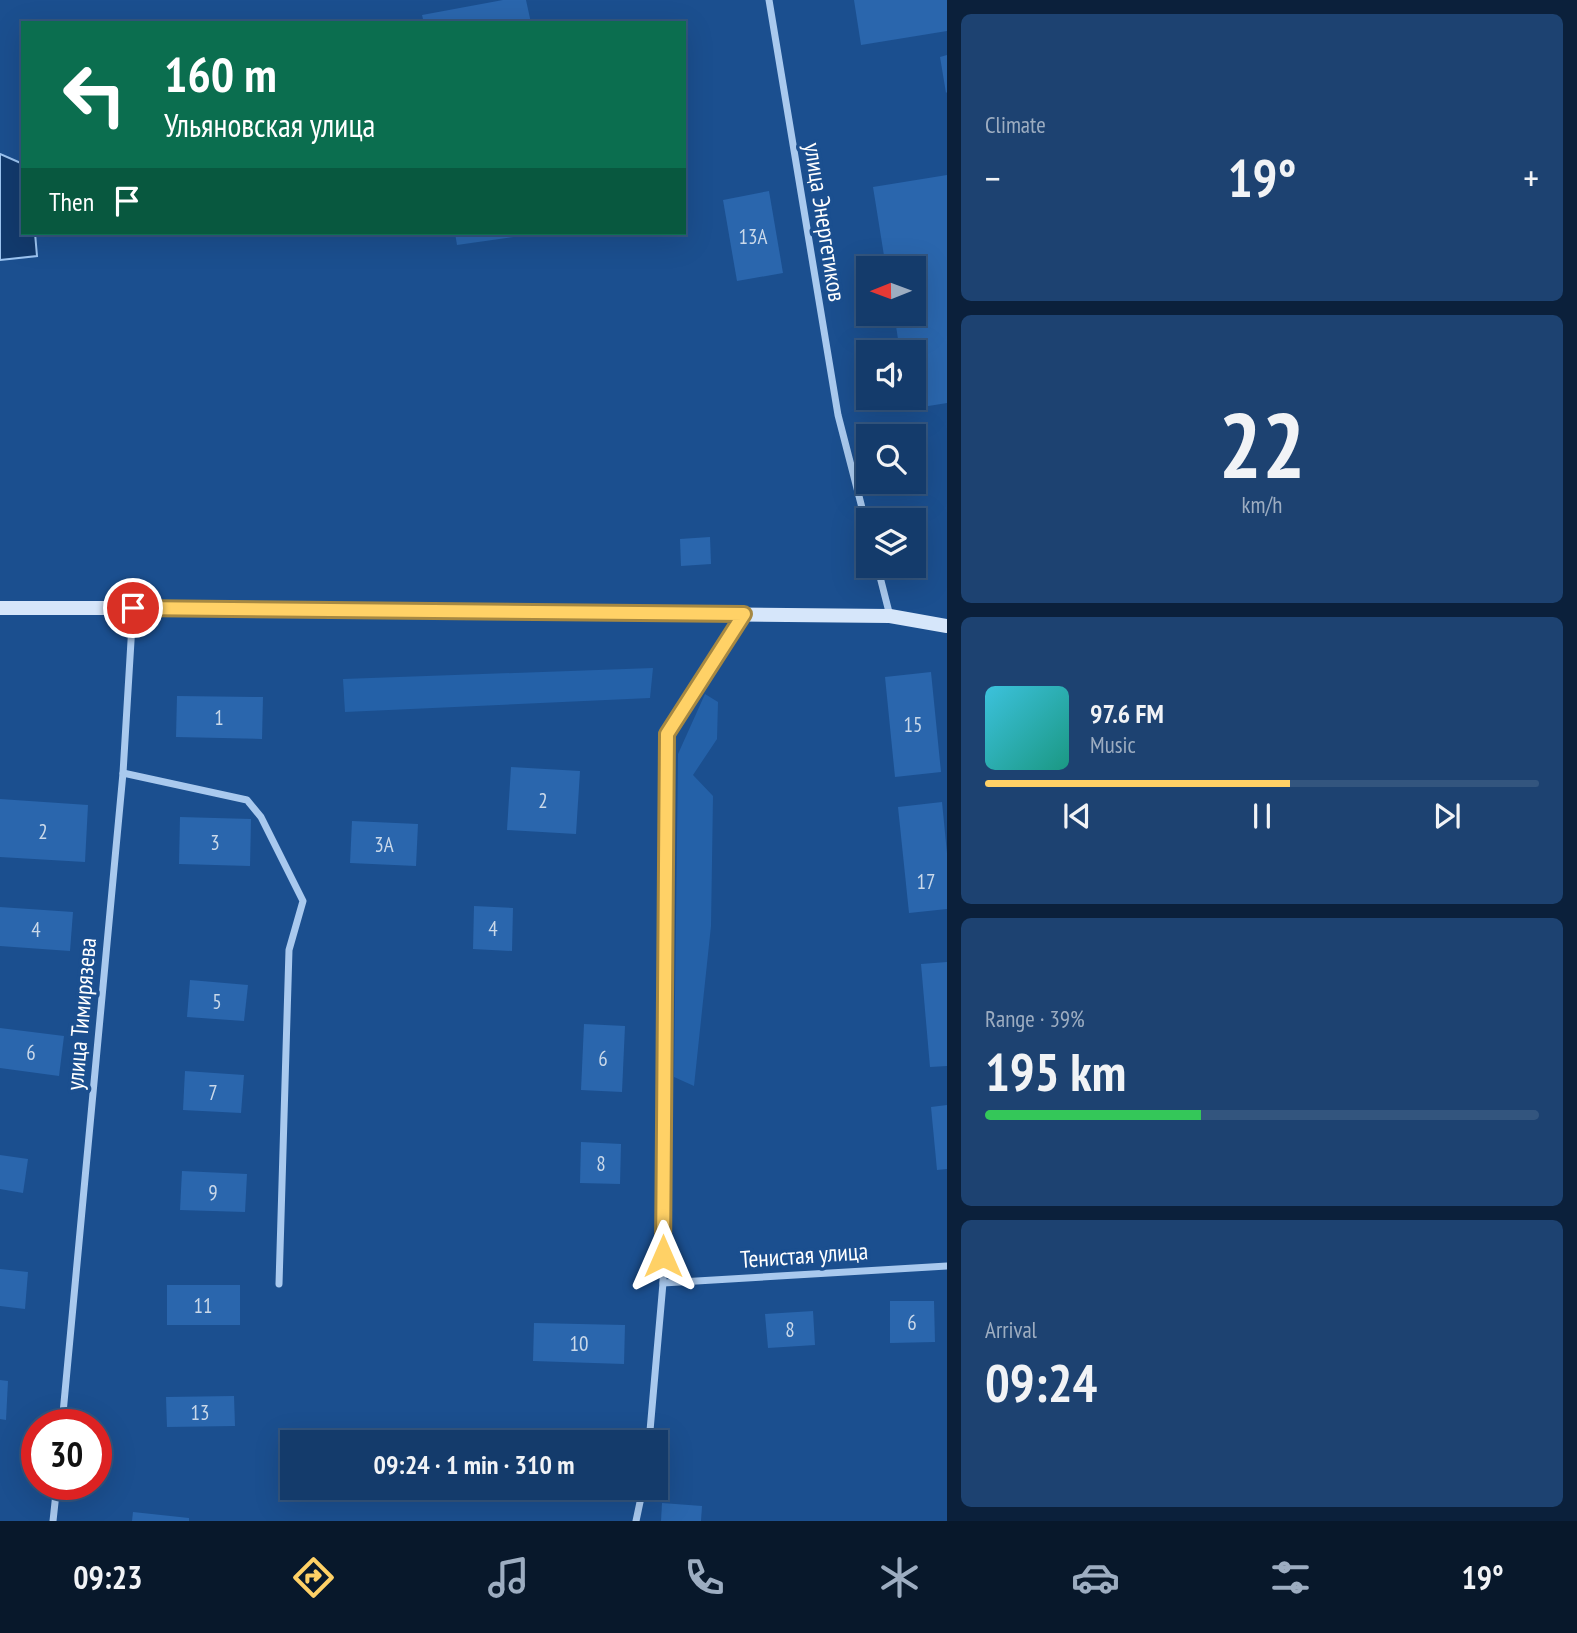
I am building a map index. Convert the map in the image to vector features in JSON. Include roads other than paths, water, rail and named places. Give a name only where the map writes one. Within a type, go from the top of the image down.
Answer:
[{"type":"main road","points":[[0,608],[744,614],[890,617],[947,625]]},
{"type":"street","name":"улица Энергетиков","points":[[769,0],[838,415],[862,508]]},
{"type":"street","points":[[880,578],[890,617]]},
{"type":"street","name":"улица Тимирязева","points":[[63,1409],[123,773],[133,608]]},
{"type":"street","points":[[650,1430],[663,1283],[667,734],[744,614]]},
{"type":"street","points":[[123,773],[247,800],[261,817],[303,901],[289,950],[279,1284]]},
{"type":"street","name":"Тенистая улица","points":[[663,1283],[947,1266]]},
{"type":"street","points":[[53,1521],[55,1500]]},
{"type":"street","points":[[636,1521],[640,1500]]}]
